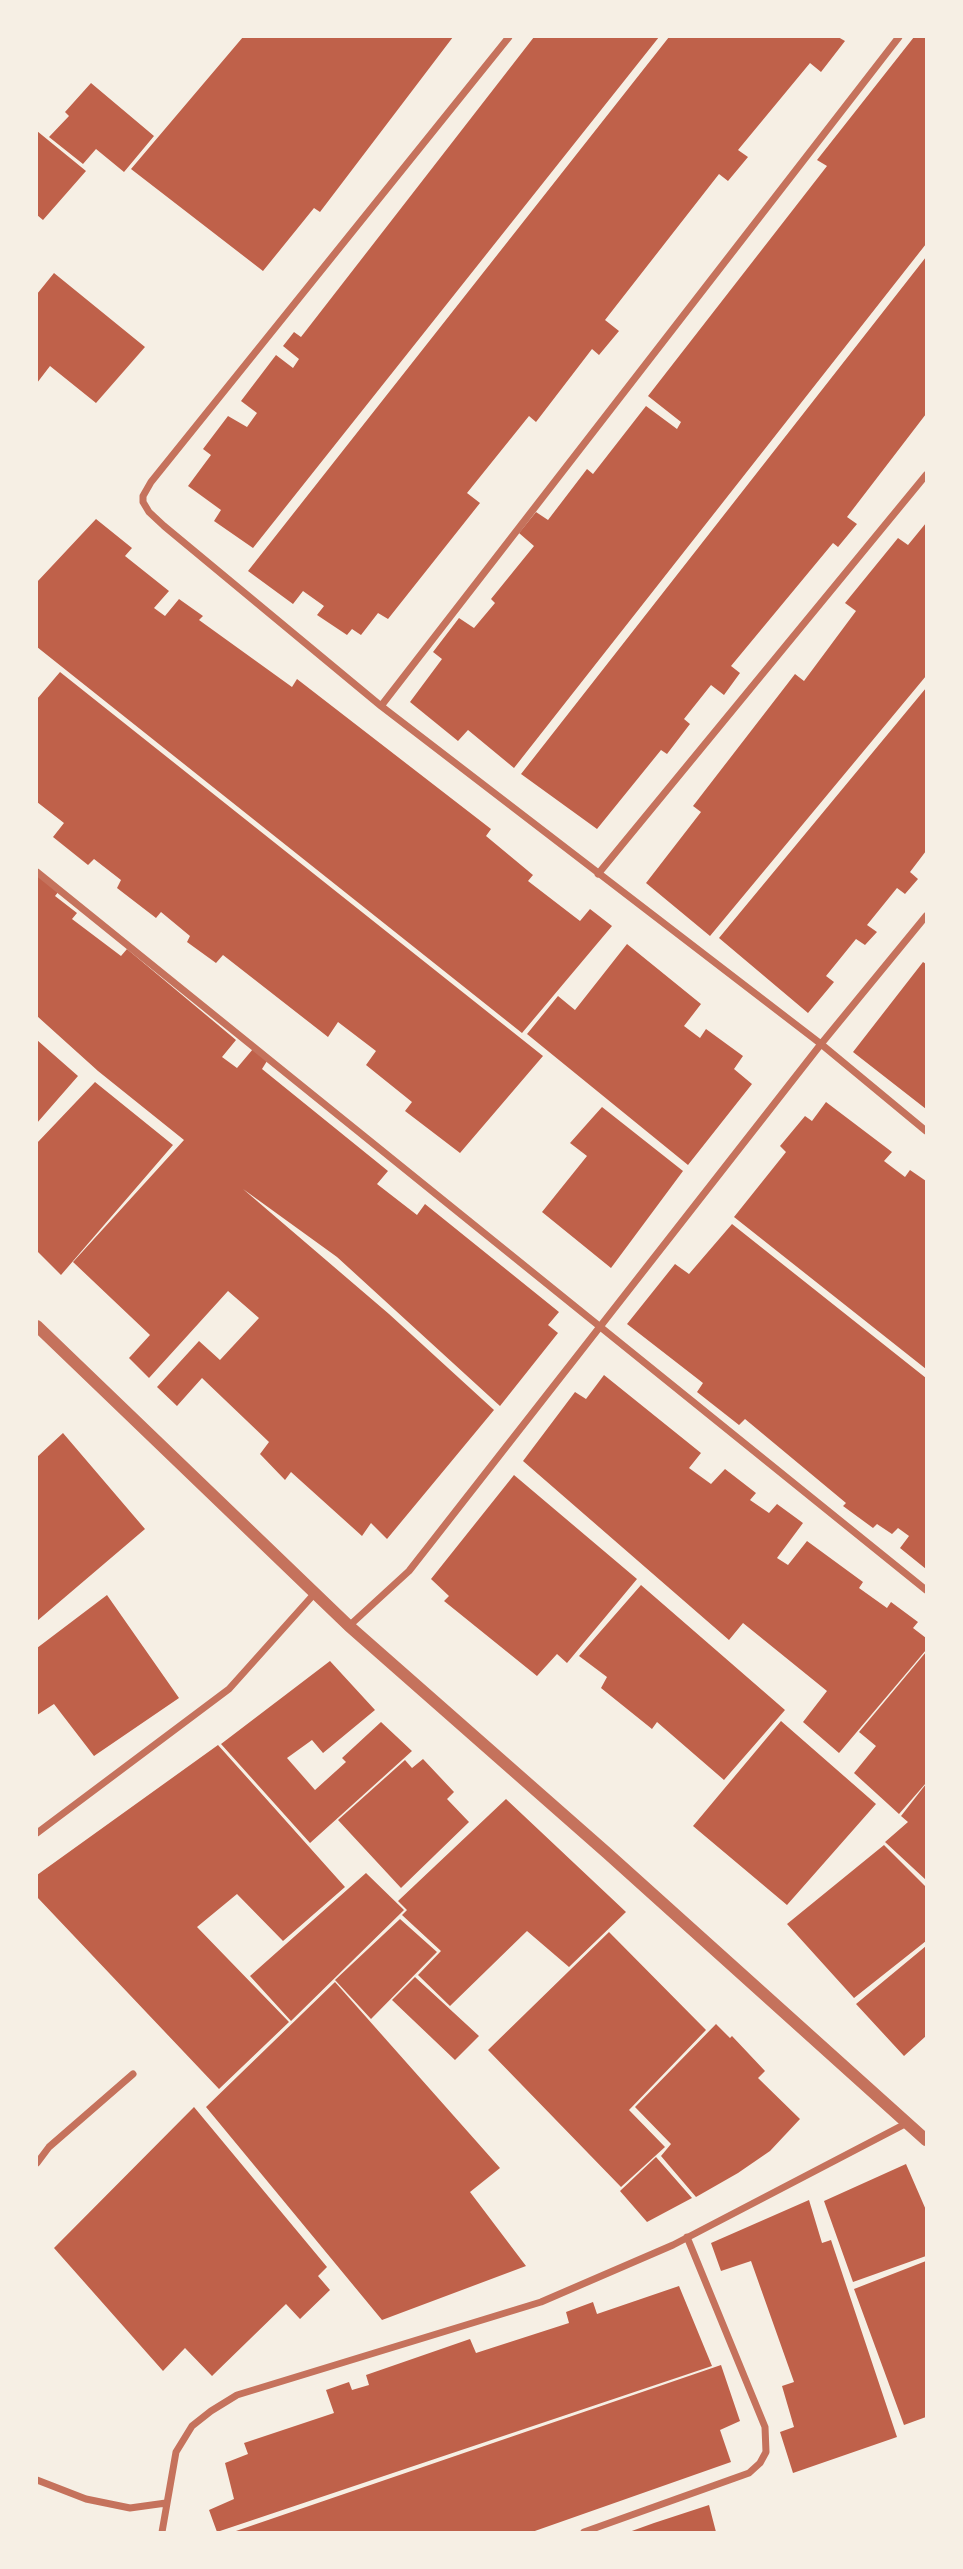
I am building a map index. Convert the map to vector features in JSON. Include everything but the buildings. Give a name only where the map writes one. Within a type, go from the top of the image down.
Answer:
[{"type":"street","points":[[509,37],[151,482],[143,496],[143,502],[164,526],[381,706],[821,1044],[926,1131]]},
{"type":"street","points":[[381,706],[899,37]]},
{"type":"street","points":[[598,874],[926,475]]},
{"type":"street","points":[[37,872],[926,1590]]},
{"type":"street","points":[[349,1626],[408,1571],[821,1044],[926,916]]},
{"type":"street","points":[[37,1326],[349,1626],[607,1853],[926,2140]]},
{"type":"street","points":[[37,1833],[229,1689],[315,1593]]},
{"type":"street","points":[[37,2162],[49,2147],[133,2074]]},
{"type":"street","points":[[162,2532],[176,2452],[192,2426],[211,2410],[237,2395],[541,2302],[687,2238],[908,2123]]},
{"type":"street","points":[[584,2532],[749,2473],[760,2463],[766,2452],[765,2427],[687,2238]]},
{"type":"street","points":[[37,2480],[86,2499],[130,2508],[166,2503]]}]
